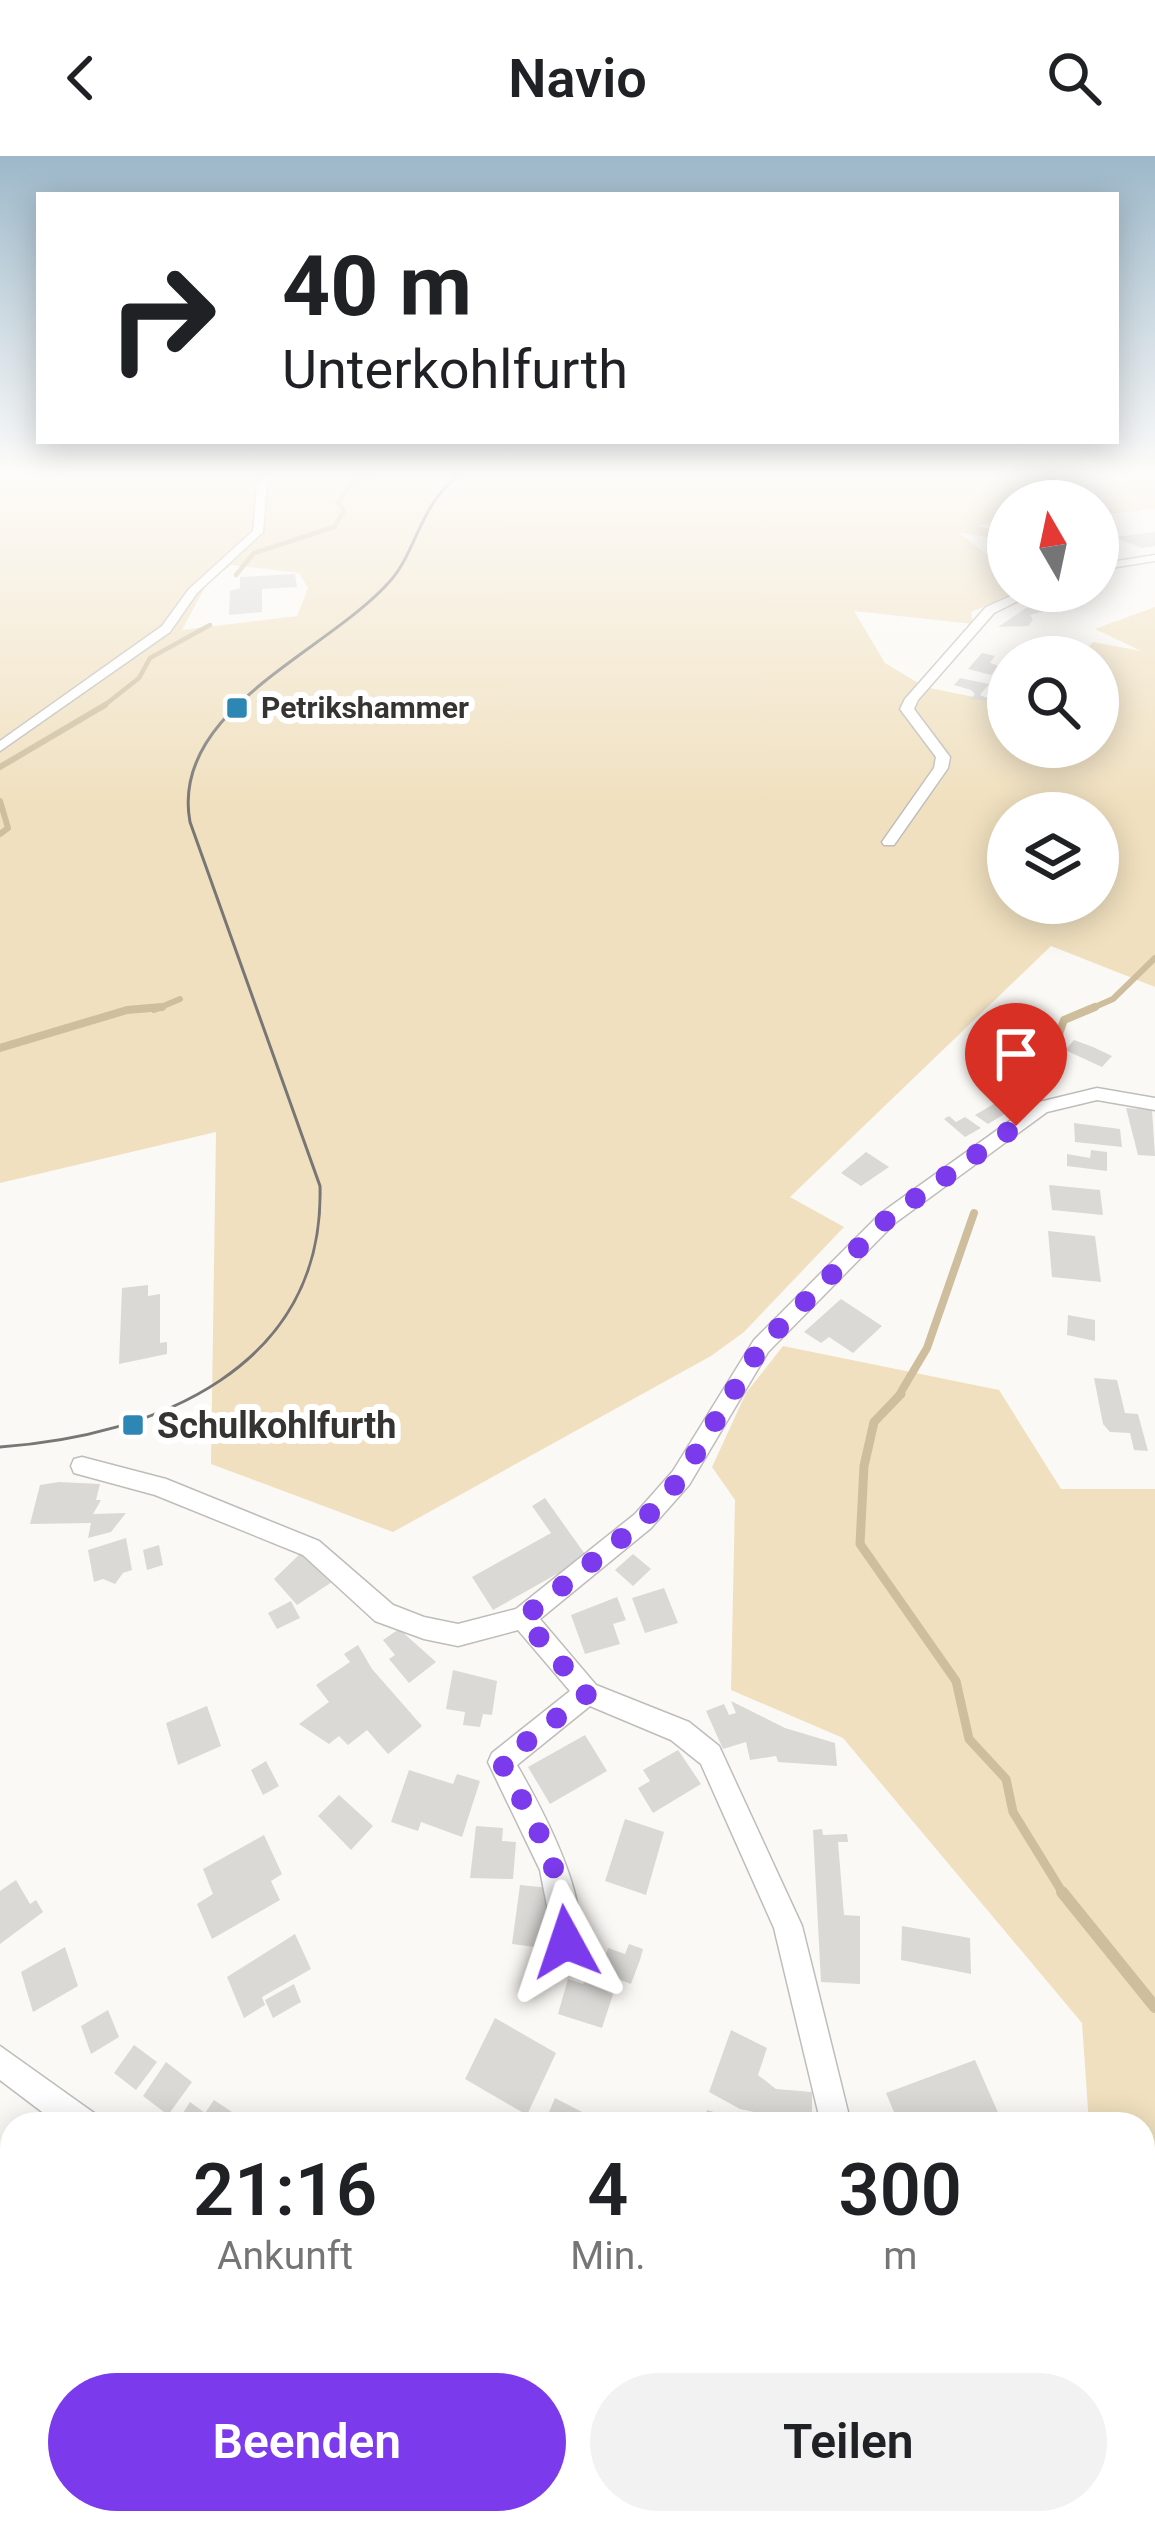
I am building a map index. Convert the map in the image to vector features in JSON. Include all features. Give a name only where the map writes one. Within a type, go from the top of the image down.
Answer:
[{"type":"street","points":[[0,747],[166,629],[202,583]]},
{"type":"street","points":[[889,842],[941,768],[943,758],[907,709],[911,699],[988,612]]},
{"type":"street","points":[[82,1466],[158,1486],[311,1548],[384,1613],[424,1628],[458,1635],[523,1618],[643,1521],[681,1478],[761,1346],[888,1218],[1041,1107],[1097,1094],[1155,1104]]},
{"type":"street","points":[[523,1618],[587,1694],[680,1731],[710,1755],[788,1926],[833,2112]]},
{"type":"street","points":[[566,1942],[566,1900],[551,1852],[501,1762],[587,1694]]},
{"type":"street","points":[[0,2061],[67,2112]]},
{"type":"shaded area","points":[[0,583],[209,583],[182,630],[297,616],[308,588],[305,583],[987,583],[987,606],[971,612],[973,624],[854,611],[885,663],[925,687],[987,700],[987,768],[1119,768],[1119,647],[1141,651],[1119,640],[1119,636],[1095,629],[1155,607],[1155,987],[1051,946],[790,1197],[844,1227],[744,1332],[711,1356],[393,1532],[211,1464],[216,1132],[0,1183]]},
{"type":"shaded area","points":[[783,1346],[999,1390],[1061,1489],[1155,1489],[1155,2112],[1088,2112],[1082,2023],[843,1738],[731,1690],[735,1500],[712,1467],[746,1393]]},
{"type":"building","points":[[240,583],[296,583],[297,587],[262,589],[262,612],[229,615],[230,591],[240,588]]},
{"type":"building","points":[[1020,612],[1041,612],[1030,615],[1033,620],[1028,626],[998,627]]},
{"type":"building","points":[[982,653],[987,654],[987,674],[968,669]]},
{"type":"building","points":[[960,678],[987,684],[980,695],[987,701],[971,699],[975,694],[971,690],[954,685]]},
{"type":"building","points":[[1005,1030],[1023,1040],[1014,1046],[1025,1054],[999,1073],[968,1055]]},
{"type":"building","points":[[1074,1040],[1112,1056],[1102,1067],[1065,1050]]},
{"type":"building","points":[[1004,1098],[1018,1106],[988,1124],[975,1115]]},
{"type":"building","points":[[1126,1108],[1152,1110],[1155,1156],[1138,1155]]},
{"type":"building","points":[[949,1116],[956,1122],[965,1117],[981,1128],[965,1137],[944,1119]]},
{"type":"building","points":[[1074,1123],[1120,1129],[1122,1147],[1075,1142]]},
{"type":"building","points":[[1091,1150],[1107,1152],[1107,1171],[1067,1166],[1067,1154],[1090,1158]]},
{"type":"building","points":[[866,1152],[889,1167],[861,1186],[841,1173]]},
{"type":"building","points":[[1049,1185],[1100,1190],[1103,1215],[1052,1210]]},
{"type":"building","points":[[1048,1231],[1095,1236],[1101,1282],[1052,1277]]},
{"type":"building","points":[[148,1285],[148,1296],[160,1294],[160,1343],[167,1342],[167,1354],[119,1364],[122,1288]]},
{"type":"building","points":[[841,1299],[882,1326],[853,1353],[829,1337],[821,1343],[804,1332]]},
{"type":"building","points":[[1068,1315],[1095,1320],[1095,1341],[1067,1335]]},
{"type":"building","points":[[1094,1378],[1117,1380],[1125,1413],[1138,1414],[1148,1451],[1134,1450],[1130,1433],[1110,1432],[1103,1424]]},
{"type":"building","points":[[100,1484],[96,1500],[101,1500],[93,1514],[126,1513],[111,1532],[88,1538],[91,1523],[30,1524],[40,1485]]},
{"type":"building","points":[[545,1498],[587,1557],[493,1610],[472,1577],[551,1533],[532,1506]]},
{"type":"building","points":[[126,1538],[132,1570],[115,1584],[103,1579],[94,1582],[88,1550]]},
{"type":"building","points":[[159,1545],[163,1565],[147,1570],[143,1550]]},
{"type":"building","points":[[302,1552],[332,1582],[297,1605],[274,1579]]},
{"type":"building","points":[[633,1554],[651,1569],[633,1586],[615,1570]]},
{"type":"building","points":[[664,1588],[678,1623],[645,1633],[632,1598]]},
{"type":"building","points":[[617,1597],[626,1620],[613,1624],[620,1644],[585,1654],[571,1615]]},
{"type":"building","points":[[291,1601],[300,1618],[277,1629],[268,1613]]},
{"type":"building","points":[[399,1629],[436,1662],[409,1683],[389,1659],[395,1655],[383,1640]]},
{"type":"building","points":[[358,1645],[372,1669],[422,1726],[388,1754],[367,1730],[348,1745],[339,1736],[329,1744],[299,1724],[329,1702],[316,1685],[350,1662],[344,1654]]},
{"type":"building","points":[[453,1670],[497,1681],[492,1715],[483,1714],[480,1727],[463,1725],[465,1712],[446,1709]]},
{"type":"building","points":[[731,1701],[785,1728],[835,1743],[837,1766],[778,1762],[776,1756],[750,1760],[746,1742],[723,1749],[706,1711],[724,1704],[729,1715],[736,1713]]},
{"type":"building","points":[[207,1706],[221,1746],[178,1765],[166,1723]]},
{"type":"building","points":[[585,1735],[607,1771],[550,1804],[528,1767]]},
{"type":"building","points":[[678,1750],[701,1784],[653,1813],[638,1788],[650,1781],[643,1770]]},
{"type":"building","points":[[266,1761],[279,1786],[263,1795],[251,1770]]},
{"type":"building","points":[[409,1770],[453,1784],[457,1774],[480,1781],[462,1837],[421,1822],[418,1831],[391,1822]]},
{"type":"building","points":[[339,1795],[373,1826],[351,1850],[318,1816]]},
{"type":"building","points":[[625,1819],[664,1832],[646,1895],[605,1881]]},
{"type":"building","points":[[476,1826],[503,1828],[502,1841],[516,1842],[513,1879],[470,1878]]},
{"type":"building","points":[[822,1829],[823,1835],[847,1834],[848,1842],[838,1842],[844,1915],[860,1916],[860,1984],[821,1982],[813,1830]]},
{"type":"building","points":[[264,1835],[282,1874],[271,1881],[280,1900],[212,1939],[197,1904],[213,1894],[203,1869]]},
{"type":"building","points":[[16,1880],[30,1904],[36,1900],[43,1912],[0,1944],[0,1891]]},
{"type":"building","points":[[520,1885],[550,1888],[543,1948],[512,1944]]},
{"type":"building","points":[[902,1926],[970,1938],[971,1974],[901,1960]]},
{"type":"building","points":[[295,1934],[311,1969],[262,1997],[265,2005],[244,2018],[227,1977]]},
{"type":"building","points":[[629,1944],[643,1949],[640,1960],[631,1984],[618,1979],[602,2028],[558,2014],[568,1979],[583,1984],[589,1967],[600,1972],[608,1948],[625,1954]]},
{"type":"building","points":[[65,1947],[78,1986],[33,2012],[21,1972]]},
{"type":"building","points":[[294,1984],[301,2002],[273,2018],[265,2000]]},
{"type":"building","points":[[108,2010],[119,2037],[91,2054],[81,2026]]},
{"type":"building","points":[[495,2018],[556,2053],[528,2112],[465,2079]]},
{"type":"building","points":[[731,2030],[767,2048],[758,2075],[776,2089],[812,2092],[812,2112],[754,2112],[709,2092]]},
{"type":"building","points":[[134,2045],[157,2062],[136,2090],[114,2073]]},
{"type":"building","points":[[975,2060],[998,2112],[894,2112],[886,2093]]},
{"type":"building","points":[[166,2062],[192,2082],[170,2112],[143,2096]]},
{"type":"building","points":[[555,2098],[582,2112],[549,2112]]},
{"type":"building","points":[[214,2100],[232,2112],[206,2112]]},
{"type":"building","points":[[190,2102],[204,2112],[184,2112]]},
{"type":"waterway","points":[[104,705],[139,678],[150,658],[210,625]]},
{"type":"waterway","points":[[0,767],[104,705]]},
{"type":"waterway","points":[[101,708],[104,705]]},
{"type":"waterway","points":[[0,801],[8,828],[0,834]]},
{"type":"waterway","points":[[1091,1009],[1113,999],[1155,958]]},
{"type":"waterway","points":[[161,1007],[180,999]]},
{"type":"waterway","points":[[0,1048],[127,1010],[161,1007]]},
{"type":"waterway","points":[[154,1010],[161,1007]]},
{"type":"waterway","points":[[1091,1009],[1095,1007]]},
{"type":"waterway","points":[[1055,1045],[1064,1020],[1091,1009]]},
{"type":"waterway","points":[[898,1397],[927,1348],[974,1213]]},
{"type":"waterway","points":[[901,1394],[874,1422],[864,1466],[860,1544],[956,1681],[969,1739],[1006,1779],[1013,1812],[1063,1893]]},
{"type":"waterway","points":[[1063,1893],[1155,2007]]},
{"type":"tram line","points":[[0,1447],[116,1427],[171,1408],[220,1381],[262,1346],[294,1302],[314,1249],[320,1186],[190,822],[190,782],[204,747],[228,715],[388,583]]},
{"type":"place","name":"Petrikshammer","points":[[237,708]]},
{"type":"place","name":"Schulkohlfurth","points":[[133,1425]]},
{"type":"route","points":[[566,1942],[566,1900],[551,1852],[501,1762],[587,1694],[523,1618],[643,1521],[681,1478],[761,1346],[888,1218],[1016,1126]]}]
